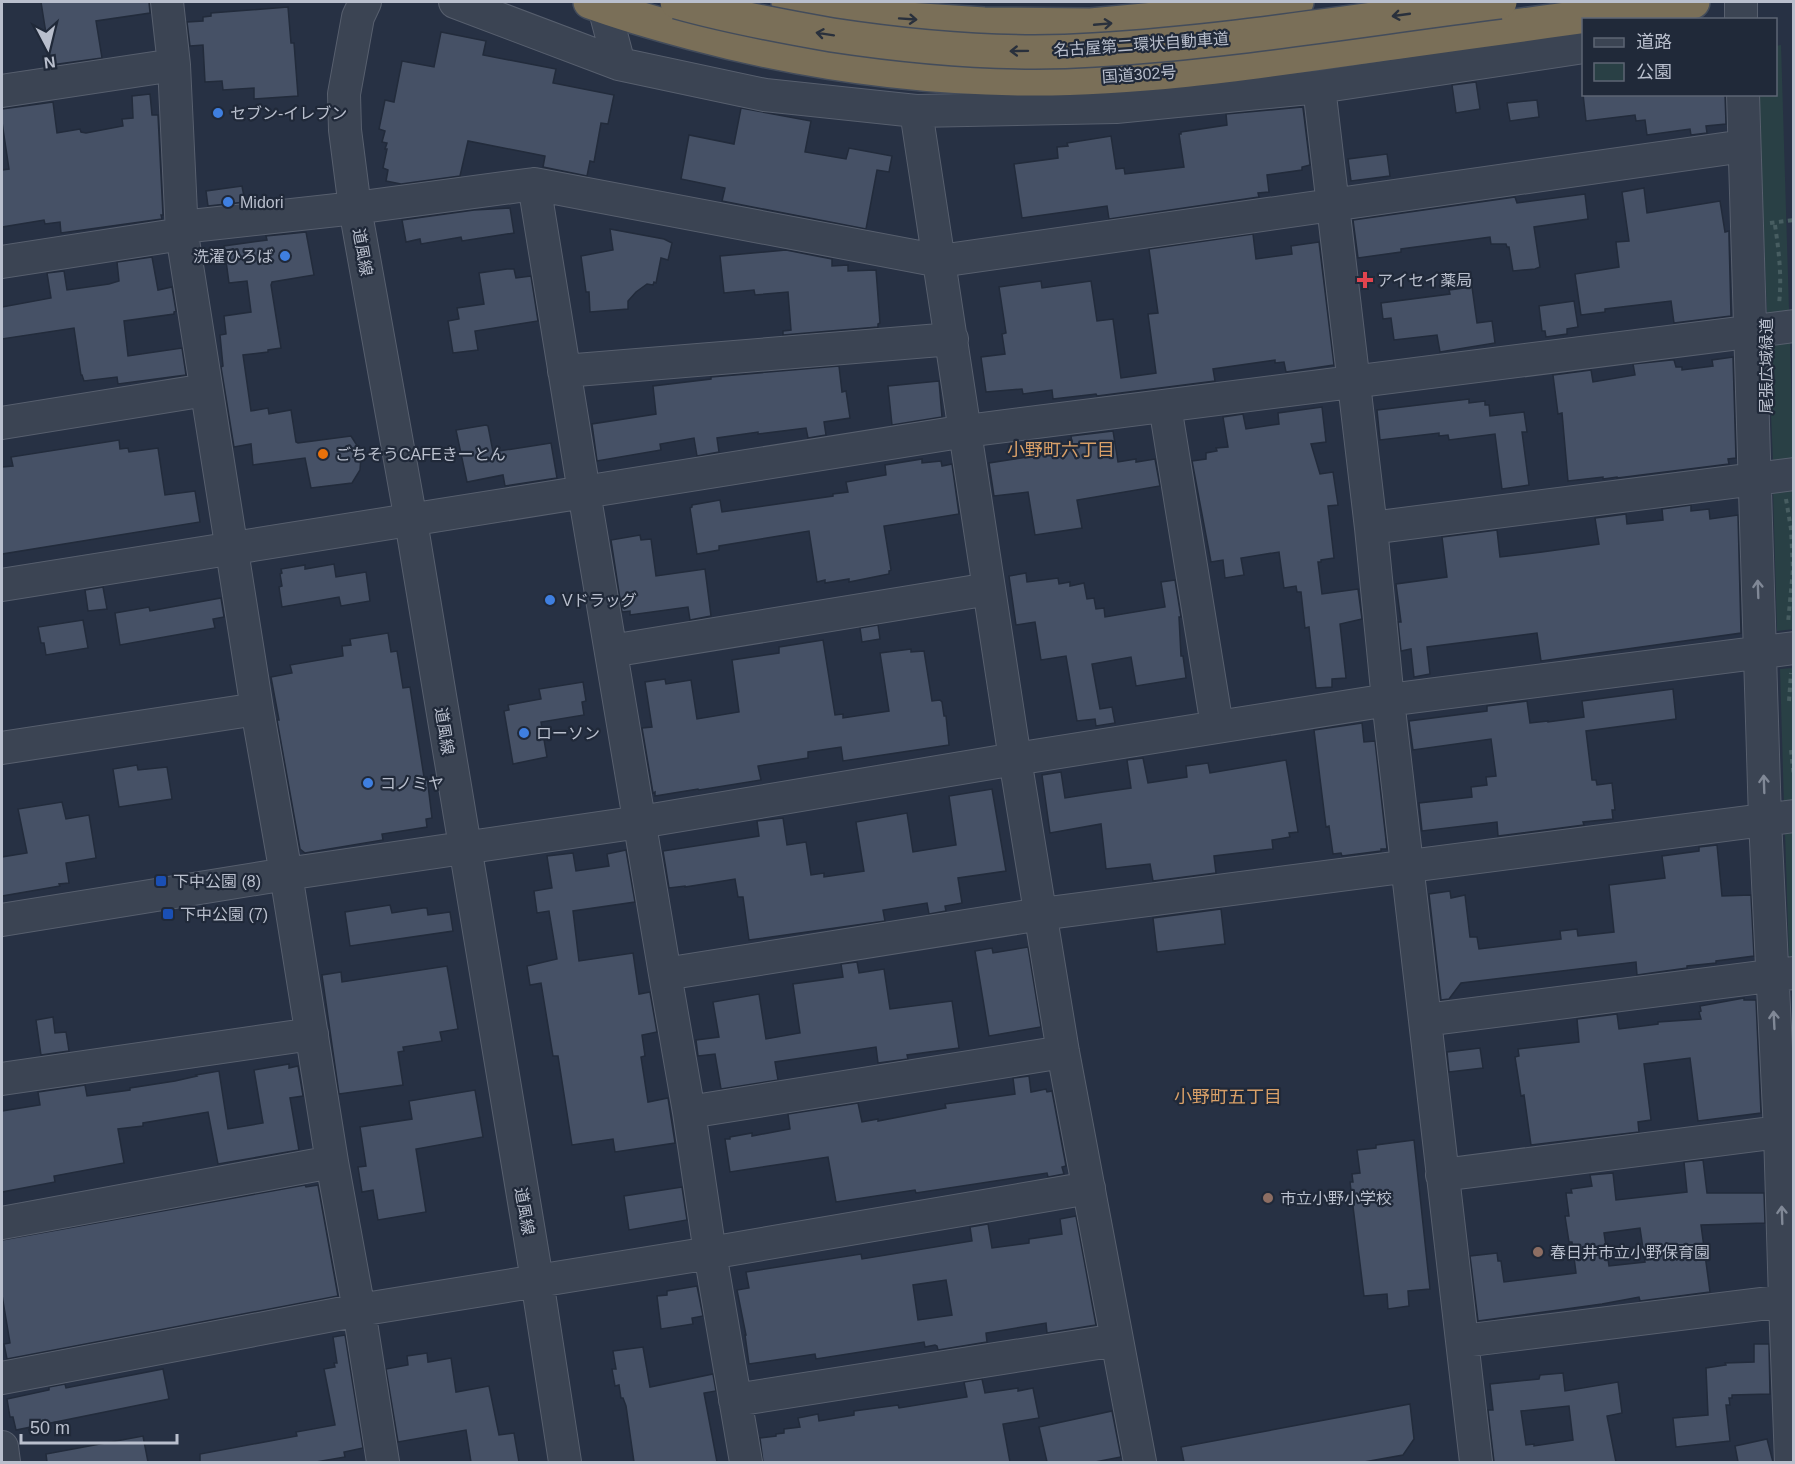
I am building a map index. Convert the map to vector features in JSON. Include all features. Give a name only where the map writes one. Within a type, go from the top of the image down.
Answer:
[{"type":"highway","name":"名古屋第二環状自動車道","points":[[676,2],[809,31],[886,43],[986,52],[1093,51],[1508,14]]},
{"type":"highway","name":"名古屋第二環状自動車道","points":[[788,2],[891,18],[1008,25],[1091,25],[1219,13],[1297,2]]},
{"type":"highway","name":"国道302号","points":[[597,4],[664,26],[807,59],[878,69],[1025,79],[1116,76],[1206,69],[1508,14],[1693,2]]},
{"type":"street","points":[[167,2],[174,65],[182,231],[257,709],[383,1462]]},
{"type":"street","name":"道風線","points":[[365,2],[358,16],[344,94],[345,130],[355,208],[411,521],[565,1462]]},
{"type":"street","points":[[455,2],[619,64],[765,95],[916,111],[1116,107],[1319,87],[1582,46]]},
{"type":"street","points":[[1491,2],[1508,14]]},
{"type":"street","points":[[1741,2],[1742,18]]},
{"type":"street","points":[[597,4],[619,64]]},
{"type":"street","points":[[2,91],[174,65]]},
{"type":"street","points":[[1319,87],[1476,1462]]},
{"type":"street","points":[[1743,96],[1744,146],[1774,329],[1754,479],[1760,652],[1779,818],[1787,1131],[1791,1462]]},
{"type":"street","points":[[916,111],[1015,759],[1063,1052],[1140,1462]]},
{"type":"street","points":[[2,262],[182,231],[534,184],[940,261],[1744,146]]},
{"type":"street","points":[[534,184],[746,1462]]},
{"type":"street","points":[[2,585],[966,431],[1774,329]]},
{"type":"street","points":[[564,371],[952,339]]},
{"type":"street","points":[[2,423],[206,390]]},
{"type":"street","points":[[1165,406],[1217,726]]},
{"type":"street","points":[[1371,528],[1790,475]]},
{"type":"street","points":[[611,651],[989,589]]},
{"type":"street","points":[[2,920],[286,874],[640,822],[1217,726],[1388,700],[1760,652],[1791,646]]},
{"type":"street","points":[[2,748],[257,709]]},
{"type":"street","points":[[664,974],[1041,914],[1779,818]]},
{"type":"street","points":[[1425,1020],[1783,974]]},
{"type":"street","points":[[2,1079],[312,1034]]},
{"type":"street","points":[[689,1112],[1063,1052]]},
{"type":"street","points":[[1442,1175],[1787,1131]]},
{"type":"street","points":[[2,1222],[332,1162]]},
{"type":"street","points":[[2,1378],[359,1310],[1089,1188]]},
{"type":"street","points":[[1463,1341],[1789,1300]]},
{"type":"street","points":[[735,1400],[1116,1340]]},
{"type":"street","points":[[2,1447],[4,1462]]},
{"type":"path","name":"尾張広域緑道","points":[[1774,214],[1781,285],[1774,329]]},
{"type":"path","points":[[1789,704],[1793,569],[1791,529],[1784,491],[1790,475]]},
{"type":"path","points":[[1790,740],[1794,777]]},
{"type":"green space","points":[[1781,45],[1789,310],[1767,313],[1758,96],[1777,96],[1777,46]]},
{"type":"green space","points":[[1790,339],[1793,459],[1773,462],[1768,341]]},
{"type":"green space","points":[[1793,488],[1793,629],[1777,631],[1773,490]]},
{"type":"green space","points":[[1793,668],[1793,804],[1784,805],[1780,669]]},
{"type":"green space","points":[[1785,832],[1793,832],[1794,958],[1789,958]]},
{"type":"building","points":[[41,2],[149,2],[150,13],[96,21],[102,58],[51,65]]},
{"type":"building","points":[[288,7],[291,43],[294,43],[298,96],[254,99],[254,88],[223,90],[222,81],[205,82],[203,45],[190,46],[187,22],[203,21],[203,17],[211,16],[211,13]]},
{"type":"building","points":[[441,32],[486,41],[483,55],[556,69],[553,83],[614,95],[608,124],[601,123],[594,162],[590,161],[587,176],[543,167],[545,156],[468,141],[460,176],[401,184],[386,181],[388,170],[383,168],[387,143],[382,142],[385,131],[379,129],[385,100],[394,102],[402,61],[434,67]]},
{"type":"building","points":[[1476,82],[1480,109],[1456,113],[1452,85]]},
{"type":"building","points":[[150,94],[152,115],[158,115],[162,219],[61,233],[60,222],[45,224],[44,220],[2,227],[2,170],[9,169],[2,109],[53,102],[57,133],[80,129],[81,132],[86,133],[123,126],[122,119],[133,118],[132,96]]},
{"type":"building","points":[[1583,96],[1725,96],[1726,124],[1706,126],[1707,133],[1691,135],[1690,129],[1647,135],[1645,120],[1636,121],[1635,115],[1586,121]]},
{"type":"building","points":[[1537,100],[1539,117],[1510,121],[1507,103]]},
{"type":"building","points":[[1302,107],[1310,165],[1302,167],[1302,170],[1267,175],[1269,192],[1258,193],[1259,197],[1109,219],[1107,206],[1022,218],[1014,164],[1058,158],[1057,147],[1068,146],[1067,143],[1111,136],[1116,169],[1124,168],[1125,174],[1184,167],[1179,134],[1181,132],[1227,125],[1226,114]]},
{"type":"building","points":[[741,108],[811,121],[805,152],[846,159],[849,148],[892,156],[889,172],[877,170],[866,229],[722,201],[725,188],[681,179],[689,135],[734,144]]},
{"type":"building","points":[[1387,154],[1390,176],[1351,181],[1348,159]]},
{"type":"building","points":[[242,186],[245,202],[208,206],[206,191]]},
{"type":"building","points":[[1644,188],[1647,213],[1720,201],[1725,232],[1729,231],[1731,316],[1674,323],[1671,301],[1605,309],[1605,312],[1581,315],[1575,274],[1619,267],[1616,242],[1629,241],[1622,192]]},
{"type":"building","points":[[1585,194],[1588,219],[1534,227],[1540,267],[1535,269],[1513,271],[1509,247],[1506,244],[1491,244],[1490,237],[1401,249],[1401,252],[1358,258],[1353,220],[1515,197],[1517,203]]},
{"type":"building","points":[[510,208],[514,233],[462,241],[461,237],[421,244],[420,239],[406,242],[402,220],[474,210]]},
{"type":"building","points":[[610,229],[664,239],[672,243],[668,260],[661,258],[656,283],[647,284],[636,292],[628,301],[628,309],[590,312],[589,292],[586,292],[581,256],[613,250]]},
{"type":"building","points":[[306,232],[314,275],[272,282],[271,285],[281,348],[243,355],[251,411],[268,408],[269,414],[291,410],[298,443],[351,436],[358,447],[361,456],[360,470],[352,483],[311,488],[305,458],[253,465],[251,444],[234,447],[221,367],[223,366],[220,335],[226,334],[224,316],[251,312],[247,281],[229,283],[224,246],[267,240],[266,236]]},
{"type":"building","points":[[1253,234],[1256,259],[1292,254],[1291,246],[1319,242],[1334,365],[1286,372],[1284,362],[1275,363],[1275,360],[1213,369],[1215,381],[1097,396],[1096,394],[1053,399],[1052,390],[1023,394],[1022,389],[986,392],[981,357],[1005,354],[1002,334],[1006,333],[999,287],[1041,281],[1042,288],[1091,281],[1097,321],[1113,319],[1121,378],[1156,373],[1148,314],[1158,313],[1149,249]]},
{"type":"building","points":[[786,250],[832,259],[832,266],[848,265],[848,271],[876,270],[880,323],[878,327],[783,335],[783,331],[791,330],[788,292],[755,295],[754,290],[724,293],[720,256]]},
{"type":"building","points":[[152,257],[158,290],[172,287],[176,311],[174,314],[124,321],[128,356],[182,348],[186,375],[118,384],[117,377],[84,381],[81,375],[74,328],[2,339],[2,307],[51,298],[47,273],[64,271],[67,290],[109,284],[119,281],[117,262]]},
{"type":"building","points":[[514,269],[516,278],[531,276],[538,321],[475,331],[478,350],[453,353],[448,321],[459,319],[457,308],[484,304],[479,273]]},
{"type":"building","points":[[1472,287],[1477,323],[1492,321],[1495,343],[1440,352],[1437,335],[1394,340],[1391,318],[1383,319],[1381,303],[1450,294],[1449,290]]},
{"type":"building","points":[[1574,301],[1578,327],[1567,329],[1567,334],[1546,337],[1545,331],[1542,331],[1539,306]]},
{"type":"building","points":[[1733,357],[1736,458],[1728,459],[1729,464],[1617,478],[1603,479],[1603,477],[1568,481],[1562,413],[1558,414],[1553,375],[1591,370],[1593,382],[1635,375],[1633,364],[1674,360],[1676,367],[1682,367],[1682,370],[1713,366],[1712,360]]},
{"type":"building","points":[[839,366],[842,392],[846,391],[850,418],[824,422],[826,435],[808,438],[806,428],[717,438],[719,452],[697,456],[694,438],[660,444],[661,450],[597,461],[592,424],[656,414],[653,386],[711,379],[711,377]]},
{"type":"building","points":[[939,381],[942,417],[892,425],[888,386]]},
{"type":"building","points":[[1469,399],[1469,403],[1485,401],[1485,405],[1489,405],[1490,416],[1524,412],[1527,432],[1522,432],[1529,485],[1502,489],[1495,434],[1449,440],[1448,435],[1439,436],[1439,433],[1380,440],[1377,410]]},
{"type":"building","points":[[1322,407],[1326,442],[1311,444],[1320,474],[1333,472],[1338,505],[1328,506],[1334,558],[1318,562],[1322,594],[1358,589],[1362,619],[1340,624],[1346,678],[1332,679],[1332,687],[1316,688],[1309,627],[1305,628],[1301,592],[1297,592],[1296,586],[1284,588],[1279,552],[1241,558],[1244,575],[1225,578],[1223,560],[1211,562],[1192,461],[1206,459],[1206,453],[1217,451],[1216,448],[1228,447],[1223,417],[1243,414],[1246,429],[1279,424],[1278,413]]},
{"type":"building","points":[[486,425],[493,452],[551,443],[557,478],[505,486],[503,475],[467,482],[456,430]]},
{"type":"building","points":[[1113,431],[1118,462],[1155,459],[1160,486],[1077,500],[1082,528],[1035,535],[1028,492],[994,496],[989,463],[1073,450],[1071,436]]},
{"type":"building","points":[[119,440],[120,449],[128,448],[129,452],[158,448],[165,495],[195,491],[200,522],[2,554],[2,467],[13,466],[11,457]]},
{"type":"building","points":[[922,459],[922,463],[941,461],[942,466],[952,464],[959,514],[884,526],[891,570],[889,574],[849,582],[849,579],[817,582],[809,531],[719,546],[719,550],[697,554],[690,508],[692,505],[720,500],[722,512],[833,496],[833,494],[848,492],[846,482],[886,475],[885,465]]},
{"type":"building","points":[[1691,505],[1691,511],[1709,509],[1710,519],[1738,515],[1741,633],[1541,661],[1537,633],[1427,647],[1430,674],[1414,677],[1411,649],[1401,651],[1398,622],[1401,622],[1396,584],[1447,577],[1442,537],[1497,530],[1500,557],[1542,552],[1599,544],[1595,518],[1626,514],[1627,524],[1663,520],[1662,509]]},
{"type":"building","points":[[640,535],[641,540],[651,539],[656,576],[705,569],[711,616],[690,620],[688,607],[630,615],[630,611],[622,612],[611,540]]},
{"type":"building","points":[[334,564],[336,577],[366,572],[370,601],[341,606],[339,597],[282,607],[279,587],[282,586],[281,569],[305,565],[305,569]]},
{"type":"building","points":[[1026,573],[1027,582],[1058,578],[1059,584],[1070,582],[1070,586],[1084,583],[1087,599],[1094,598],[1096,609],[1104,608],[1105,617],[1165,607],[1161,582],[1175,580],[1181,617],[1179,617],[1181,656],[1183,656],[1186,678],[1136,686],[1131,657],[1092,664],[1100,709],[1112,707],[1115,723],[1096,726],[1095,719],[1077,721],[1066,656],[1041,660],[1035,622],[1016,625],[1009,576]]},
{"type":"building","points":[[103,587],[107,609],[88,611],[85,590]]},
{"type":"building","points":[[221,598],[224,617],[213,619],[215,628],[120,645],[115,613],[149,607],[150,611]]},
{"type":"building","points":[[83,620],[88,648],[46,655],[38,627]]},
{"type":"building","points":[[878,625],[880,639],[862,642],[860,628]]},
{"type":"building","points":[[388,633],[391,652],[397,651],[403,688],[410,687],[424,777],[427,777],[432,818],[426,819],[427,827],[382,834],[383,840],[305,853],[300,849],[271,677],[292,673],[290,665],[343,656],[342,646],[351,645],[350,639]]},
{"type":"building","points":[[823,640],[835,715],[843,714],[843,718],[889,711],[880,653],[911,649],[911,652],[924,651],[932,701],[942,702],[949,745],[843,761],[841,747],[808,752],[808,758],[758,766],[761,780],[655,796],[642,728],[652,727],[645,682],[665,679],[666,684],[691,680],[697,719],[739,712],[732,660],[779,653],[779,647]]},
{"type":"building","points":[[583,682],[586,701],[582,702],[584,715],[541,722],[547,757],[513,764],[504,711],[509,710],[508,705],[541,699],[539,689]]},
{"type":"building","points":[[1673,689],[1676,719],[1586,731],[1592,780],[1596,780],[1597,785],[1612,783],[1615,810],[1612,810],[1613,819],[1498,836],[1497,822],[1422,831],[1419,803],[1472,797],[1471,787],[1487,785],[1486,777],[1496,776],[1491,739],[1413,750],[1409,721],[1487,711],[1487,706],[1527,701],[1530,723],[1548,722],[1584,717],[1582,701]]},
{"type":"building","points":[[1362,723],[1364,742],[1375,741],[1387,849],[1342,856],[1341,853],[1333,854],[1329,826],[1326,827],[1314,730]]},
{"type":"building","points":[[1143,758],[1148,783],[1187,777],[1186,766],[1208,763],[1210,773],[1286,760],[1298,832],[1289,833],[1290,837],[1272,840],[1273,849],[1214,856],[1216,873],[1153,881],[1150,864],[1106,869],[1101,824],[1050,833],[1042,775],[1061,772],[1065,798],[1131,788],[1127,760]]},
{"type":"building","points":[[137,765],[138,770],[167,767],[172,799],[119,807],[113,769]]},
{"type":"building","points":[[992,789],[1006,871],[958,878],[962,903],[945,906],[946,911],[929,914],[927,903],[883,910],[885,921],[749,940],[743,897],[738,897],[735,879],[669,888],[663,851],[759,836],[757,821],[783,818],[787,845],[806,842],[811,875],[824,873],[824,877],[864,871],[856,822],[907,813],[913,852],[956,845],[949,796]]},
{"type":"building","points":[[62,802],[66,819],[89,815],[96,858],[66,863],[69,883],[2,896],[2,857],[27,853],[18,809]]},
{"type":"building","points":[[1717,845],[1722,896],[1751,895],[1754,956],[1637,975],[1636,962],[1461,983],[1449,999],[1441,1000],[1429,894],[1450,891],[1451,898],[1465,895],[1470,937],[1477,937],[1479,949],[1561,939],[1560,931],[1577,929],[1578,936],[1614,932],[1609,885],[1665,878],[1662,856],[1699,851],[1699,847]]},
{"type":"building","points":[[626,850],[635,902],[573,911],[579,961],[633,953],[639,994],[650,992],[657,1032],[642,1035],[645,1056],[641,1057],[648,1102],[668,1098],[675,1143],[615,1152],[613,1139],[572,1145],[558,1056],[553,1056],[541,983],[530,985],[527,966],[557,959],[549,911],[537,913],[534,891],[552,888],[547,856],[573,853],[576,871],[609,866],[607,854]]},
{"type":"building","points":[[390,905],[392,913],[423,908],[427,908],[428,915],[450,912],[453,931],[350,946],[345,912]]},
{"type":"building","points":[[1221,909],[1225,944],[1157,952],[1153,918]]},
{"type":"building","points":[[1028,947],[1041,1027],[989,1036],[975,951],[992,948],[993,953]]},
{"type":"building","points":[[857,962],[859,973],[884,969],[890,1009],[952,1001],[959,1048],[907,1055],[908,1059],[878,1063],[876,1047],[775,1062],[778,1080],[721,1089],[715,1054],[698,1056],[696,1040],[719,1037],[713,1002],[759,994],[766,1039],[800,1033],[793,984],[843,977],[841,964]]},
{"type":"building","points":[[447,966],[458,1029],[440,1032],[442,1041],[403,1047],[404,1051],[398,1052],[403,1085],[339,1094],[322,975],[341,972],[342,982]]},
{"type":"building","points":[[1744,998],[1744,1000],[1756,1000],[1761,1113],[1698,1121],[1690,1058],[1644,1064],[1651,1120],[1638,1122],[1639,1132],[1531,1145],[1524,1095],[1521,1096],[1515,1057],[1519,1056],[1518,1049],[1579,1042],[1577,1019],[1617,1014],[1619,1029],[1658,1024],[1658,1022],[1701,1019],[1700,1006]]},
{"type":"building","points":[[53,1017],[55,1033],[66,1032],[69,1051],[41,1055],[36,1020]]},
{"type":"building","points":[[1480,1048],[1483,1068],[1449,1072],[1447,1052]]},
{"type":"building","points":[[289,1064],[289,1068],[298,1066],[303,1096],[290,1098],[299,1150],[218,1164],[208,1112],[118,1129],[124,1163],[54,1176],[55,1182],[2,1192],[2,1111],[40,1105],[38,1092],[85,1085],[87,1096],[130,1090],[130,1088],[219,1071],[228,1129],[263,1123],[254,1070]]},
{"type":"building","points":[[1029,1076],[1031,1092],[1046,1089],[1047,1092],[1052,1091],[1066,1166],[1062,1167],[1064,1174],[1048,1177],[1047,1173],[916,1193],[915,1190],[836,1202],[828,1157],[730,1172],[725,1139],[752,1133],[752,1136],[790,1129],[788,1114],[858,1103],[862,1122],[878,1119],[878,1121],[946,1108],[945,1104],[1015,1094],[1013,1078]]},
{"type":"building","points":[[475,1090],[483,1137],[416,1149],[426,1212],[378,1220],[373,1190],[362,1192],[358,1167],[366,1166],[360,1127],[412,1119],[409,1101]]},
{"type":"building","points":[[1414,1140],[1430,1289],[1408,1291],[1409,1306],[1388,1309],[1387,1294],[1364,1296],[1350,1182],[1353,1182],[1352,1174],[1360,1173],[1357,1150]]},
{"type":"building","points":[[1703,1160],[1707,1193],[1764,1193],[1765,1223],[1701,1225],[1710,1292],[1640,1301],[1639,1297],[1478,1321],[1470,1256],[1497,1253],[1498,1261],[1501,1261],[1504,1282],[1576,1273],[1572,1242],[1569,1242],[1565,1216],[1569,1216],[1566,1193],[1572,1193],[1571,1189],[1592,1186],[1590,1175],[1613,1173],[1616,1200],[1687,1192],[1684,1162]],"holes":[[[1640,1228],[1645,1262],[1609,1266],[1604,1233]]]},
{"type":"building","points":[[305,1185],[306,1187],[318,1185],[338,1296],[7,1359],[4,1344],[10,1343],[2,1295],[2,1240]]},
{"type":"building","points":[[682,1187],[687,1220],[629,1230],[624,1196]]},
{"type":"building","points":[[1076,1216],[1096,1325],[1047,1333],[1046,1323],[986,1333],[987,1342],[938,1350],[935,1345],[925,1347],[924,1342],[816,1359],[815,1354],[749,1364],[737,1290],[749,1288],[746,1272],[861,1254],[862,1259],[972,1241],[970,1227],[988,1224],[992,1248],[1029,1243],[1029,1239],[1062,1234],[1060,1219]],"holes":[[[946,1280],[952,1315],[918,1320],[913,1285]]]},
{"type":"building","points":[[697,1286],[703,1316],[692,1318],[693,1324],[661,1329],[657,1296],[667,1295],[667,1291]]},
{"type":"building","points":[[345,1335],[363,1448],[344,1452],[345,1457],[316,1462],[200,1462],[200,1454],[297,1436],[296,1432],[335,1425],[324,1369],[335,1367],[334,1363],[337,1363],[333,1337]]},
{"type":"building","points":[[1754,1344],[1769,1344],[1770,1394],[1732,1395],[1732,1398],[1729,1398],[1730,1405],[1726,1405],[1730,1441],[1676,1447],[1673,1418],[1708,1415],[1706,1368],[1726,1365],[1725,1363],[1754,1362]]},
{"type":"building","points":[[643,1347],[650,1387],[713,1374],[716,1391],[704,1393],[717,1462],[634,1462],[626,1406],[621,1398],[619,1385],[615,1386],[612,1369],[616,1369],[613,1351]]},
{"type":"building","points":[[427,1353],[428,1362],[451,1358],[456,1392],[489,1386],[499,1435],[514,1433],[519,1462],[471,1462],[466,1430],[398,1442],[386,1369],[408,1365],[407,1356]]},
{"type":"building","points":[[163,1369],[169,1399],[16,1430],[13,1417],[10,1417],[7,1399],[49,1390],[49,1387],[65,1384],[66,1388]]},
{"type":"building","points":[[1563,1373],[1565,1391],[1618,1382],[1622,1413],[1607,1416],[1616,1462],[1494,1462],[1488,1410],[1493,1410],[1490,1384],[1539,1379],[1540,1375]],"holes":[[[1569,1406],[1573,1440],[1534,1446],[1534,1444],[1526,1445],[1521,1411]]]},
{"type":"building","points":[[982,1379],[985,1393],[1033,1388],[1039,1418],[1003,1424],[1010,1462],[763,1462],[760,1438],[784,1433],[784,1429],[800,1427],[798,1418],[818,1414],[819,1421],[854,1415],[854,1411],[898,1405],[899,1408],[967,1397],[964,1382]]},
{"type":"building","points":[[1410,1404],[1414,1439],[1403,1455],[1364,1462],[1184,1462],[1181,1447]]},
{"type":"building","points":[[1112,1411],[1121,1457],[1095,1462],[1047,1462],[1039,1427]]},
{"type":"building","points":[[143,1436],[148,1462],[47,1462],[46,1454]]},
{"type":"building","points":[[1767,1439],[1773,1462],[1738,1462],[1735,1446]]},
{"type":"place","name":"セブン-イレブン","points":[[218,113]]},
{"type":"place","name":"Midori","points":[[228,202]]},
{"type":"place","name":"洗濯ひろば","points":[[285,256]]},
{"type":"place","name":"アイセイ薬局","points":[[1365,280]]},
{"type":"place","name":"ごちそうCAFEきーとん","points":[[323,454]]},
{"type":"place","name":"Vドラッグ","points":[[550,600]]},
{"type":"place","name":"ローソン","points":[[524,733]]},
{"type":"place","name":"コノミヤ","points":[[368,783]]},
{"type":"place","name":"下中公園 (8)","points":[[161,881]]},
{"type":"place","name":"下中公園 (7)","points":[[168,914]]},
{"type":"place","name":"市立小野小学校","points":[[1268,1198]]},
{"type":"place","name":"春日井市立小野保育園","points":[[1538,1252]]},
{"type":"district","name":"小野町六丁目","points":[[1061,450]]},
{"type":"district","name":"小野町五丁目","points":[[1228,1097]]}]
